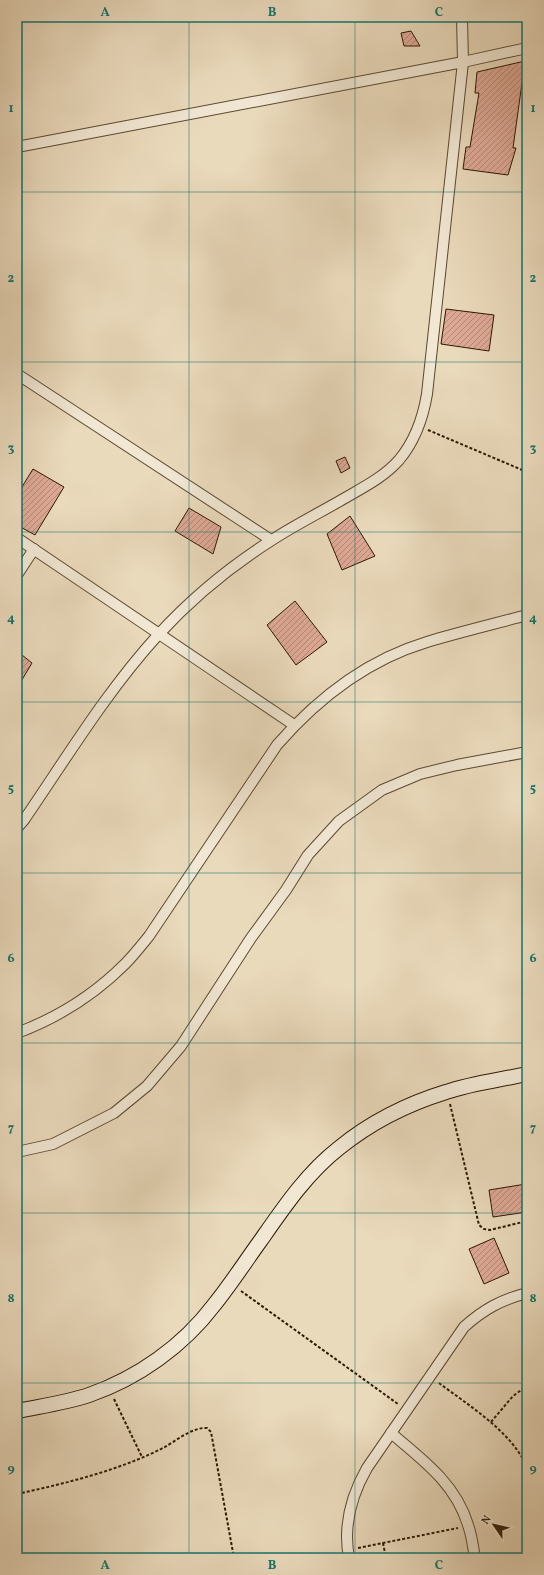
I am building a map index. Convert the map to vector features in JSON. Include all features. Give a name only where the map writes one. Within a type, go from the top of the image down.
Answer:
[{"type":"street","points":[[17,828],[126,672],[159,634],[226,572],[272,540],[385,474],[399,460],[411,444],[419,426],[427,394],[463,62],[462,17]]},
{"type":"street","points":[[17,147],[463,62],[527,48]]},
{"type":"street","points":[[17,374],[272,540]]},
{"type":"street","points":[[17,538],[294,725]]},
{"type":"street","points":[[17,575],[34,550]]},
{"type":"street","points":[[17,1033],[67,1010],[97,989],[125,964],[149,936],[277,745],[294,725],[323,698],[355,675],[390,656],[426,642],[527,615]]},
{"type":"street","points":[[17,1152],[54,1144],[114,1113],[147,1086],[181,1046],[251,938],[286,890],[308,855],[340,821],[382,790],[420,774],[457,765],[527,752]]},
{"type":"street","points":[[17,1411],[69,1401],[108,1387],[144,1368],[177,1344],[201,1321],[214,1305],[296,1191],[316,1169],[338,1149],[362,1131],[387,1115],[414,1102],[447,1091],[527,1074]]},
{"type":"street","points":[[349,1554],[347,1533],[348,1516],[352,1499],[359,1483],[391,1433],[464,1327],[479,1314],[495,1304],[527,1293]]},
{"type":"street","points":[[391,1433],[441,1476],[452,1490],[461,1506],[469,1526],[475,1558]]},
{"type":"path","points":[[419,426],[527,472]]},
{"type":"path","points":[[447,1091],[479,1225],[484,1229],[490,1230],[527,1221]]},
{"type":"path","points":[[230,1283],[407,1410]]},
{"type":"path","points":[[430,1376],[491,1422],[507,1438],[527,1467]]},
{"type":"path","points":[[491,1422],[513,1396],[527,1386]]},
{"type":"path","points":[[108,1387],[142,1457]]},
{"type":"path","points":[[17,1494],[60,1485],[112,1470],[162,1448],[200,1428],[207,1428],[211,1432],[234,1558]]},
{"type":"path","points":[[349,1554],[383,1543],[469,1526]]},
{"type":"path","points":[[383,1543],[386,1558]]},
{"type":"path","points":[[516,1558],[527,1556]]},
{"type":"building","points":[[411,31],[420,46],[404,46],[401,33]]},
{"type":"building","points":[[525,61],[513,148],[516,148],[508,175],[463,169],[466,147],[470,147],[479,93],[475,93],[477,72]]},
{"type":"building","points":[[446,309],[494,315],[489,351],[441,344]]},
{"type":"building","points":[[345,457],[350,468],[341,473],[336,461]]},
{"type":"building","points":[[33,469],[64,487],[35,535],[17,525],[17,495]]},
{"type":"building","points":[[189,508],[221,527],[213,554],[175,531]]},
{"type":"building","points":[[350,516],[375,556],[342,570],[327,534]]},
{"type":"building","points":[[295,601],[327,642],[296,665],[267,625]]},
{"type":"building","points":[[17,651],[32,663],[17,688]]},
{"type":"building","points":[[526,1184],[527,1212],[493,1217],[489,1190]]},
{"type":"building","points":[[494,1238],[509,1273],[484,1284],[469,1249]]}]
